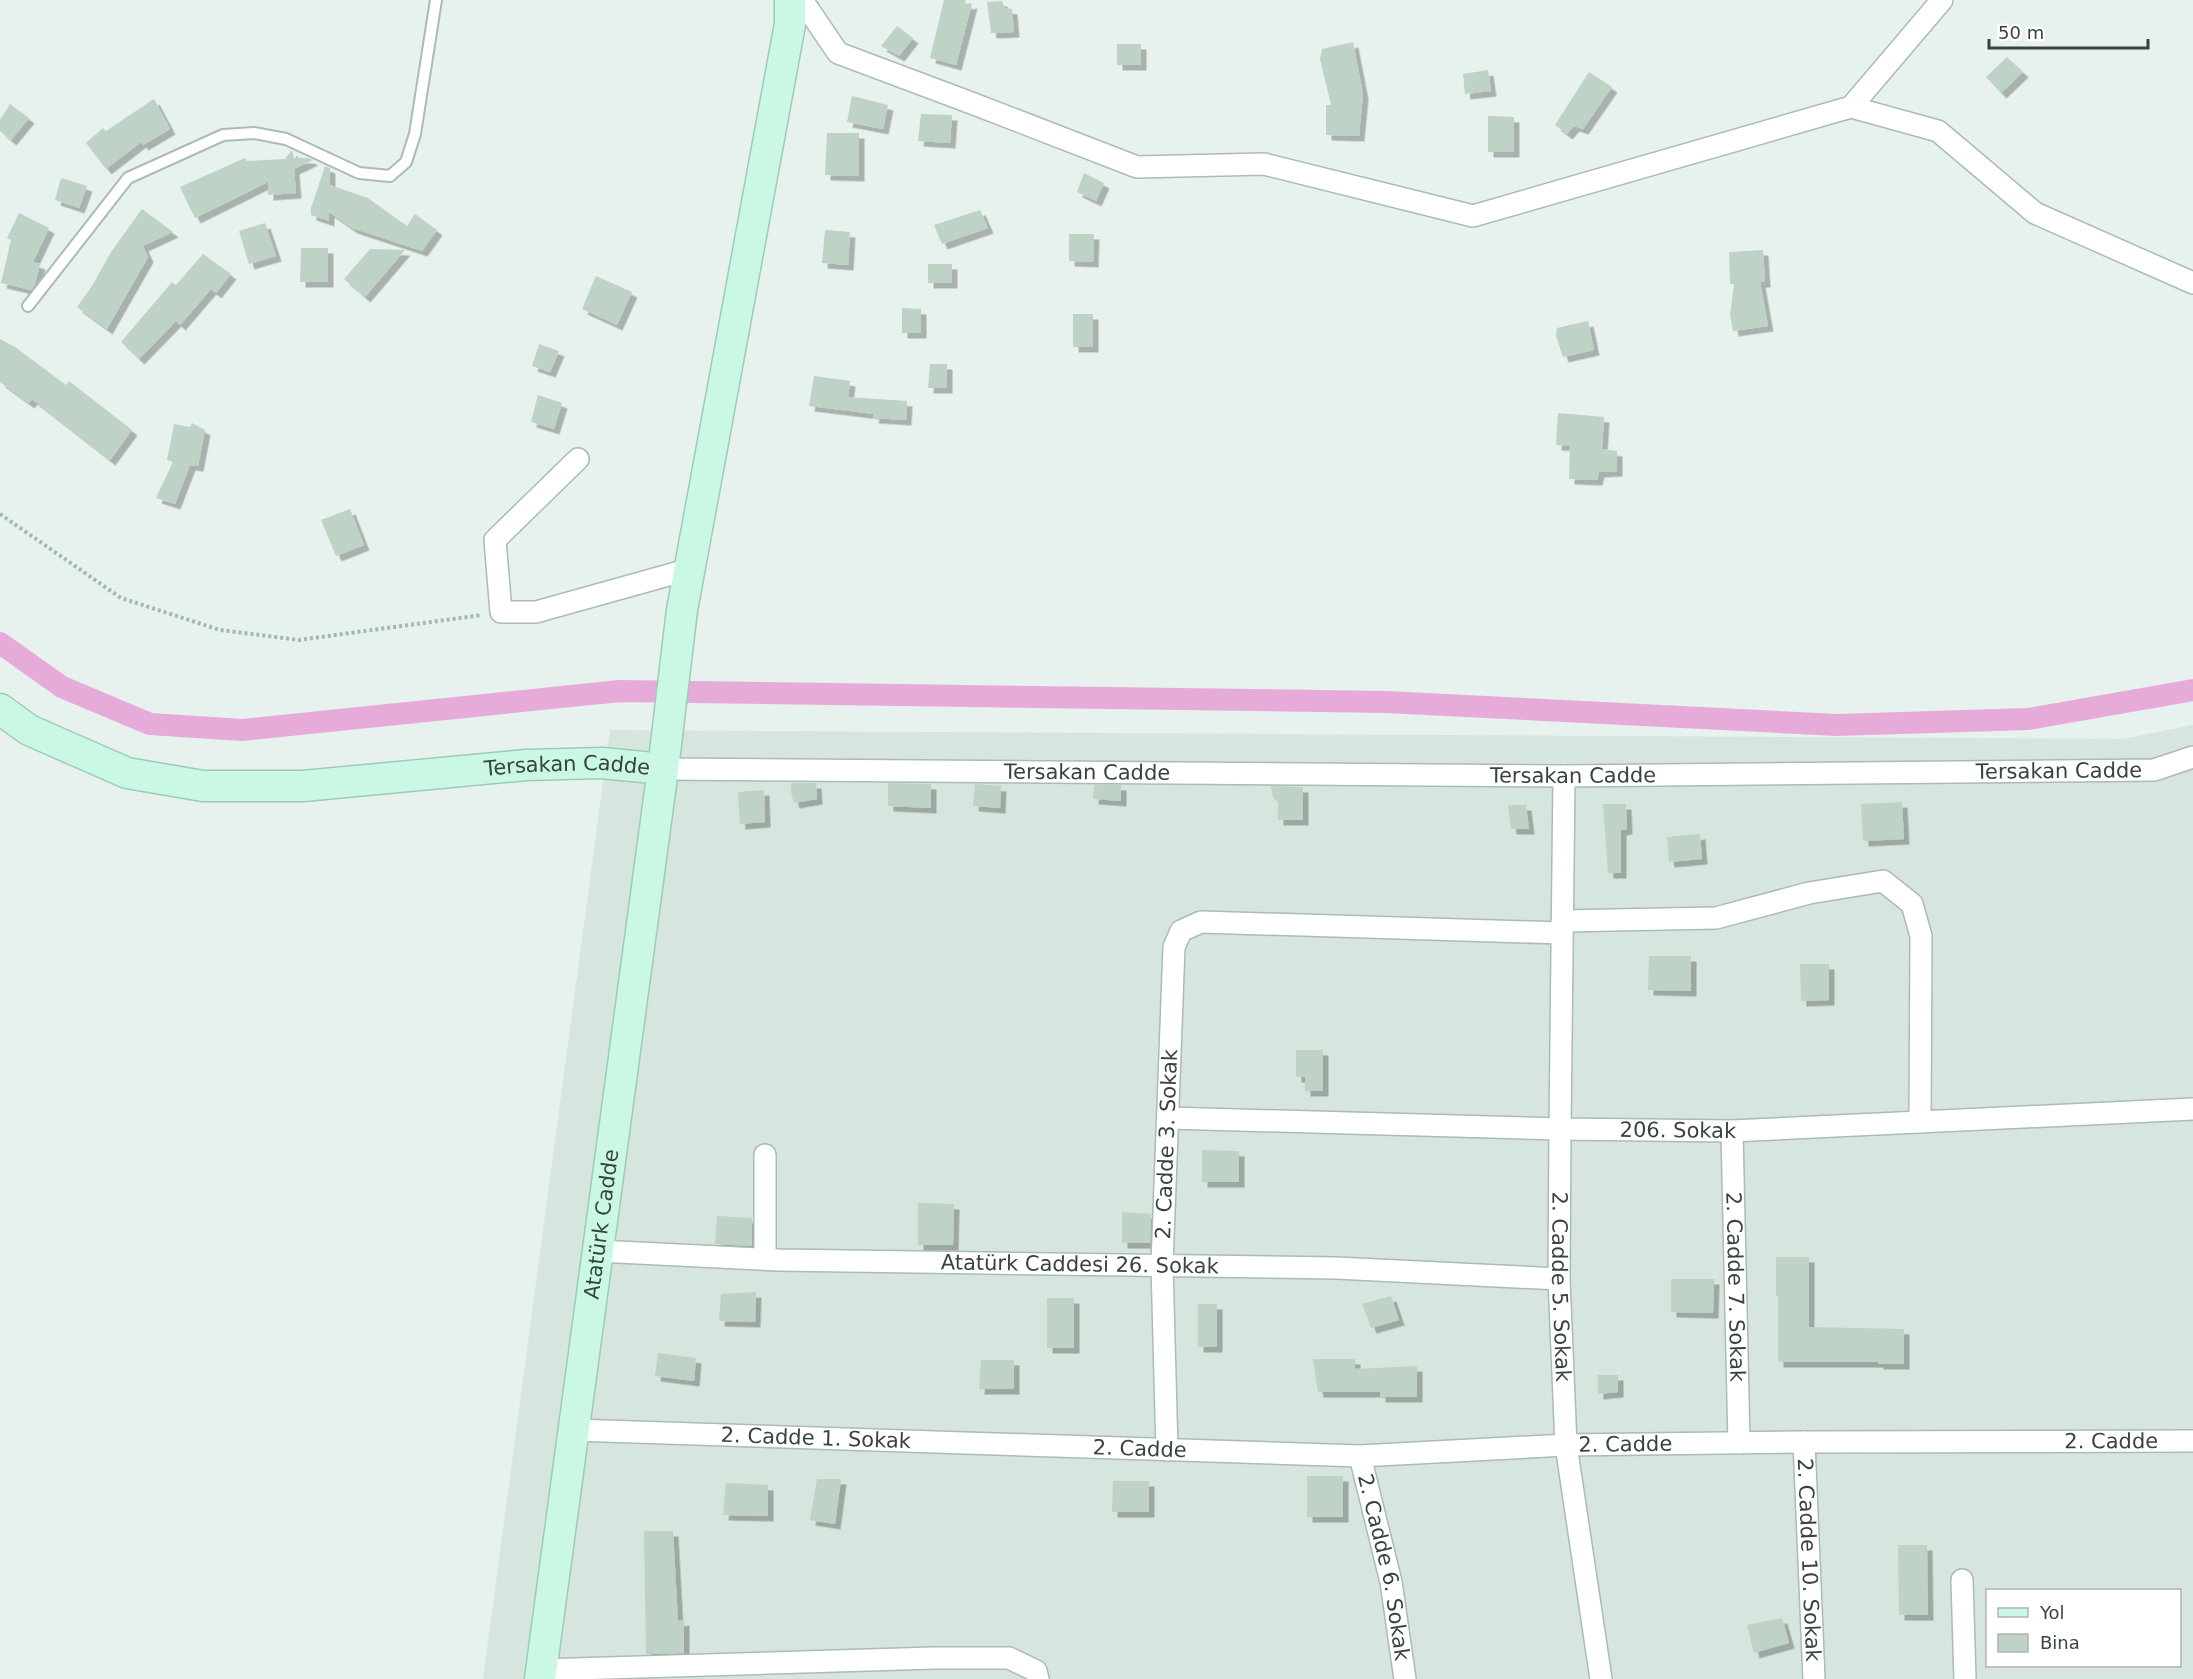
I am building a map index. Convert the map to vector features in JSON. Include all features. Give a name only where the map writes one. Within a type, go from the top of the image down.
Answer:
[{"type":"main road","name":"Atatürk Cadde","points":[[541,1675],[663,769],[682,610],[790,24],[790,0]]},
{"type":"main road","name":"Tersakan Cadde","points":[[0,709],[29,730],[127,773],[203,786],[303,786],[526,765],[602,763],[663,769]]},
{"type":"street","points":[[802,0],[838,53],[1137,167],[1264,164],[1473,216],[1851,107],[1938,131],[2035,213],[2193,283]]},
{"type":"street","points":[[1851,107],[1942,0]]},
{"type":"street","points":[[578,459],[495,540],[501,612],[536,612],[690,569]]},
{"type":"street","name":"Tersakan Cadde","points":[[663,769],[1564,776],[2154,770],[2193,757]]},
{"type":"street","points":[[1560,1129],[1564,776]]},
{"type":"street","points":[[1561,927],[1716,918],[1809,893],[1883,881],[1912,904],[1922,936],[1920,1122]]},
{"type":"street","name":"2. Cadde 3. Sokak","points":[[1167,1450],[1162,1265],[1174,947],[1181,931],[1201,922],[1561,927]]},
{"type":"street","name":"206. Sokak","points":[[1169,1118],[1560,1129],[1732,1131],[2193,1109]]},
{"type":"street","name":"2. Cadde 5. Sokak","points":[[1560,1129],[1559,1279],[1566,1445],[1601,1679]]},
{"type":"street","name":"2. Cadde 7. Sokak","points":[[1732,1131],[1739,1443]]},
{"type":"street","points":[[765,1155],[765,1259]]},
{"type":"street","name":"Atatürk Caddesi 26. Sokak","points":[[598,1251],[765,1259],[1336,1268],[1559,1279]]},
{"type":"street","name":"2. Cadde 1. Sokak","points":[[574,1430],[1057,1446]]},
{"type":"street","name":"2. Cadde","points":[[1057,1446],[1360,1456],[1566,1445],[2193,1441]]},
{"type":"street","name":"2. Cadde 10. Sokak","points":[[1804,1442],[1814,1679]]},
{"type":"street","name":"2. Cadde 6. Sokak","points":[[1360,1456],[1391,1582],[1405,1679]]},
{"type":"street","points":[[1962,1580],[1965,1679]]},
{"type":"street","points":[[541,1675],[934,1658],[1009,1658],[1036,1671],[1038,1679]]},
{"type":"lane","points":[[28,306],[128,178],[223,135],[254,133],[286,139],[359,173],[390,176],[406,162],[415,134],[436,0]]},
{"type":"path","points":[[0,514],[121,598],[220,630],[299,640],[501,612]]},
{"type":"shaded area","points":[[2193,725],[2193,1679],[483,1679],[610,730],[2123,739]]},
{"type":"building","points":[[944,0],[965,0],[966,4],[972,3],[956,65],[930,58]]},
{"type":"building","points":[[1002,1],[1005,8],[1012,9],[1014,32],[991,33],[987,2]]},
{"type":"building","points":[[897,26],[913,38],[899,56],[881,46]]},
{"type":"building","points":[[1353,42],[1363,94],[1359,136],[1326,135],[1326,105],[1331,105],[1320,59],[1322,49]]},
{"type":"building","points":[[1117,44],[1141,44],[1141,65],[1117,65]]},
{"type":"building","points":[[2007,57],[2023,72],[2001,93],[1986,77]]},
{"type":"building","points":[[1488,70],[1491,91],[1465,94],[1463,74]]},
{"type":"building","points":[[1589,72],[1612,87],[1583,129],[1574,126],[1567,134],[1555,125]]},
{"type":"building","points":[[852,96],[888,105],[883,129],[847,122]]},
{"type":"building","points":[[154,99],[170,129],[143,145],[141,142],[106,169],[86,143],[103,128],[106,131]]},
{"type":"building","points":[[10,104],[29,118],[11,140],[0,131],[0,120]]},
{"type":"building","points":[[921,114],[952,115],[950,143],[918,141]]},
{"type":"building","points":[[1488,116],[1514,117],[1514,152],[1488,152]]},
{"type":"building","points":[[827,133],[859,133],[859,176],[825,175]]},
{"type":"building","points":[[292,150],[294,158],[313,160],[294,169],[296,193],[268,195],[268,182],[195,218],[180,187],[245,158],[247,161],[285,159]]},
{"type":"building","points":[[325,166],[330,168],[330,185],[368,198],[407,226],[415,214],[437,230],[422,251],[352,228],[329,212],[329,221],[311,215],[311,208]]},
{"type":"building","points":[[1084,173],[1104,183],[1096,201],[1077,192]]},
{"type":"building","points":[[61,178],[87,186],[79,208],[55,200]]},
{"type":"building","points":[[142,209],[173,232],[143,246],[148,257],[107,329],[77,307],[111,252]]},
{"type":"building","points":[[980,210],[988,228],[942,244],[934,225]]},
{"type":"building","points":[[19,213],[49,228],[33,262],[40,264],[35,284],[31,290],[1,283],[11,240],[7,238]]},
{"type":"building","points":[[265,223],[276,256],[249,264],[239,231]]},
{"type":"building","points":[[825,230],[850,232],[848,265],[822,263]]},
{"type":"building","points":[[1069,234],[1094,234],[1093,262],[1069,261]]},
{"type":"building","points":[[301,248],[328,248],[328,282],[300,282]]},
{"type":"building","points":[[370,249],[405,250],[365,297],[344,279]]},
{"type":"building","points":[[1763,250],[1765,282],[1760,282],[1768,326],[1733,331],[1730,315],[1734,284],[1730,284],[1729,252]]},
{"type":"building","points":[[203,254],[231,274],[216,293],[211,289],[180,325],[176,321],[139,359],[121,342],[172,282],[176,285]]},
{"type":"building","points":[[928,264],[952,264],[952,283],[928,283]]},
{"type":"building","points":[[596,276],[632,292],[617,325],[582,309]]},
{"type":"building","points":[[902,308],[921,309],[921,333],[902,333]]},
{"type":"building","points":[[1073,314],[1093,314],[1093,347],[1073,347]]},
{"type":"building","points":[[1588,321],[1594,350],[1563,357],[1556,336],[1557,328]]},
{"type":"building","points":[[0,339],[15,347],[66,385],[69,381],[132,430],[110,460],[32,399],[29,403],[0,382]]},
{"type":"building","points":[[539,344],[559,351],[550,372],[532,366]]},
{"type":"building","points":[[930,364],[947,364],[947,388],[928,388]]},
{"type":"building","points":[[814,376],[850,381],[848,397],[907,401],[906,420],[873,418],[874,414],[809,406]]},
{"type":"building","points":[[538,395],[562,403],[554,429],[531,422]]},
{"type":"building","points":[[1558,413],[1604,417],[1602,449],[1617,451],[1617,471],[1599,472],[1597,480],[1569,479],[1570,446],[1556,445]]},
{"type":"building","points":[[192,423],[205,430],[198,466],[190,465],[175,504],[156,498],[173,462],[167,460],[174,424],[190,427]]},
{"type":"building","points":[[350,509],[364,545],[336,556],[321,520]]},
{"type":"building","points":[[791,783],[816,783],[817,799],[794,803]]},
{"type":"building","points":[[888,783],[931,784],[931,808],[888,806]]},
{"type":"building","points":[[975,784],[1001,786],[1000,808],[973,806]]},
{"type":"building","points":[[1094,785],[1121,785],[1121,801],[1093,799]]},
{"type":"building","points":[[1271,786],[1303,787],[1303,820],[1278,820],[1278,802],[1273,798]]},
{"type":"building","points":[[764,790],[765,822],[740,824],[738,792]]},
{"type":"building","points":[[1902,802],[1904,839],[1863,841],[1861,804]]},
{"type":"building","points":[[1603,804],[1626,804],[1627,829],[1621,830],[1621,873],[1608,873]]},
{"type":"building","points":[[1508,805],[1526,805],[1529,829],[1511,829]]},
{"type":"building","points":[[1700,834],[1702,859],[1669,862],[1667,837]]},
{"type":"building","points":[[1649,956],[1691,956],[1691,991],[1648,990]]},
{"type":"building","points":[[1800,964],[1829,964],[1829,1000],[1801,1001]]},
{"type":"building","points":[[1296,1050],[1323,1050],[1323,1091],[1305,1091],[1305,1077],[1296,1077]]},
{"type":"building","points":[[1202,1150],[1239,1151],[1239,1182],[1202,1182]]},
{"type":"building","points":[[918,1203],[954,1204],[953,1245],[918,1245]]},
{"type":"building","points":[[1122,1212],[1151,1214],[1150,1243],[1122,1243]]},
{"type":"building","points":[[717,1216],[752,1218],[752,1246],[715,1244]]},
{"type":"building","points":[[1776,1257],[1809,1257],[1809,1327],[1904,1329],[1904,1364],[1778,1362]]},
{"type":"building","points":[[1671,1279],[1714,1279],[1713,1313],[1671,1312]]},
{"type":"building","points":[[756,1292],[755,1322],[719,1321],[721,1294]]},
{"type":"building","points":[[1391,1296],[1399,1320],[1371,1328],[1362,1304]]},
{"type":"building","points":[[1047,1298],[1074,1298],[1074,1348],[1047,1348]]},
{"type":"building","points":[[1198,1304],[1217,1304],[1217,1347],[1198,1347]]},
{"type":"building","points":[[658,1353],[696,1358],[694,1381],[655,1376]]},
{"type":"building","points":[[1313,1359],[1355,1359],[1355,1369],[1417,1366],[1417,1397],[1380,1397],[1380,1392],[1318,1392]]},
{"type":"building","points":[[981,1360],[1014,1360],[1014,1389],[979,1389]]},
{"type":"building","points":[[1598,1375],[1618,1375],[1618,1392],[1598,1394]]},
{"type":"building","points":[[1307,1476],[1343,1476],[1343,1517],[1307,1517]]},
{"type":"building","points":[[817,1479],[841,1479],[835,1524],[810,1520]]},
{"type":"building","points":[[1113,1481],[1149,1481],[1149,1512],[1112,1512]]},
{"type":"building","points":[[726,1483],[768,1485],[768,1516],[723,1515]]},
{"type":"building","points":[[644,1531],[673,1531],[678,1621],[684,1620],[684,1653],[646,1654]]},
{"type":"building","points":[[1898,1545],[1927,1545],[1928,1615],[1899,1615]]},
{"type":"building","points":[[1782,1618],[1789,1643],[1754,1653],[1747,1625]]},
{"type":"waterway","points":[[0,643],[62,687],[150,724],[242,730],[620,691],[1387,702],[1837,725],[2028,719],[2193,690]]}]
